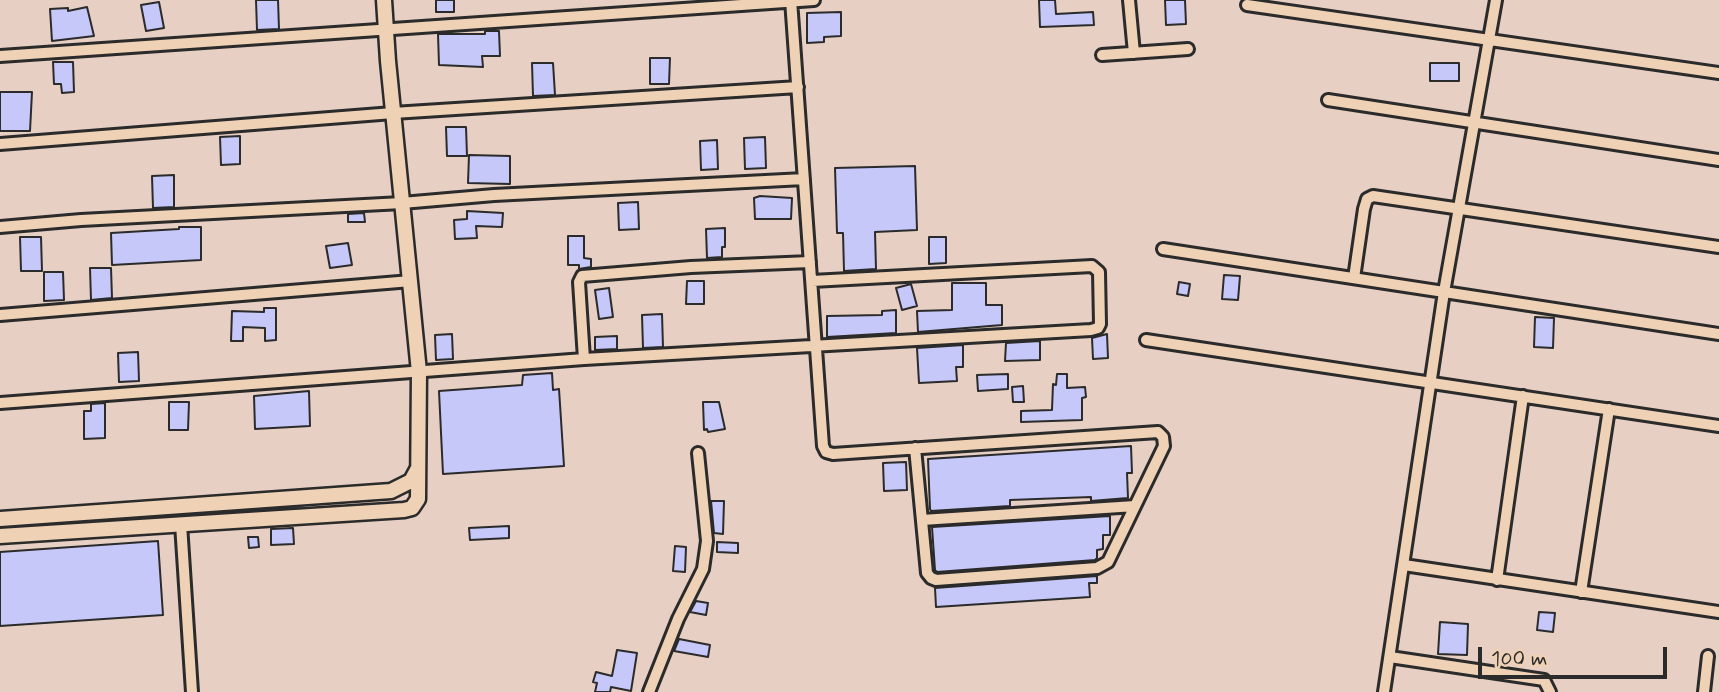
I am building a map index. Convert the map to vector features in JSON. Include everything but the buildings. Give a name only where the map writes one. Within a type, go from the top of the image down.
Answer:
[{"type":"street","points":[[0,536],[412,508],[418,499],[419,372],[384,0]]},
{"type":"street","points":[[0,56],[814,0]]},
{"type":"street","points":[[1129,0],[1135,53]]},
{"type":"street","points":[[1384,692],[1444,292],[1496,0]]},
{"type":"street","points":[[791,1],[823,446],[827,452],[833,454],[915,448],[1158,432],[1163,437],[1164,446],[1108,562],[1103,566],[936,580],[930,578],[927,573],[915,448]]},
{"type":"street","points":[[1247,5],[1719,73]]},
{"type":"street","points":[[1102,55],[1188,49]]},
{"type":"street","points":[[0,144],[393,113],[797,87]]},
{"type":"street","points":[[1328,100],[1719,160]]},
{"type":"street","points":[[0,227],[494,195],[804,179]]},
{"type":"street","points":[[1354,278],[1367,199],[1373,196],[1719,247]]},
{"type":"street","points":[[1163,249],[1719,334]]},
{"type":"street","points":[[584,359],[579,282],[582,276],[691,267],[810,262]]},
{"type":"street","points":[[0,403],[584,359],[1098,328],[1100,324],[1099,272],[1086,265],[812,281]]},
{"type":"street","points":[[0,315],[411,281]]},
{"type":"street","points":[[1146,340],[1719,426]]},
{"type":"street","points":[[1497,580],[1524,396]]},
{"type":"street","points":[[1581,592],[1609,409]]},
{"type":"street","points":[[649,692],[678,619],[703,569],[707,541],[698,453]]},
{"type":"street","points":[[0,519],[391,491],[411,481],[419,466]]},
{"type":"street","points":[[922,520],[1135,506]]},
{"type":"street","points":[[163,507],[164,525]]},
{"type":"street","points":[[181,524],[192,692]]},
{"type":"street","points":[[1404,565],[1719,612]]},
{"type":"street","points":[[1704,692],[1708,656]]},
{"type":"street","points":[[1391,657],[1544,680],[1550,692]]}]
